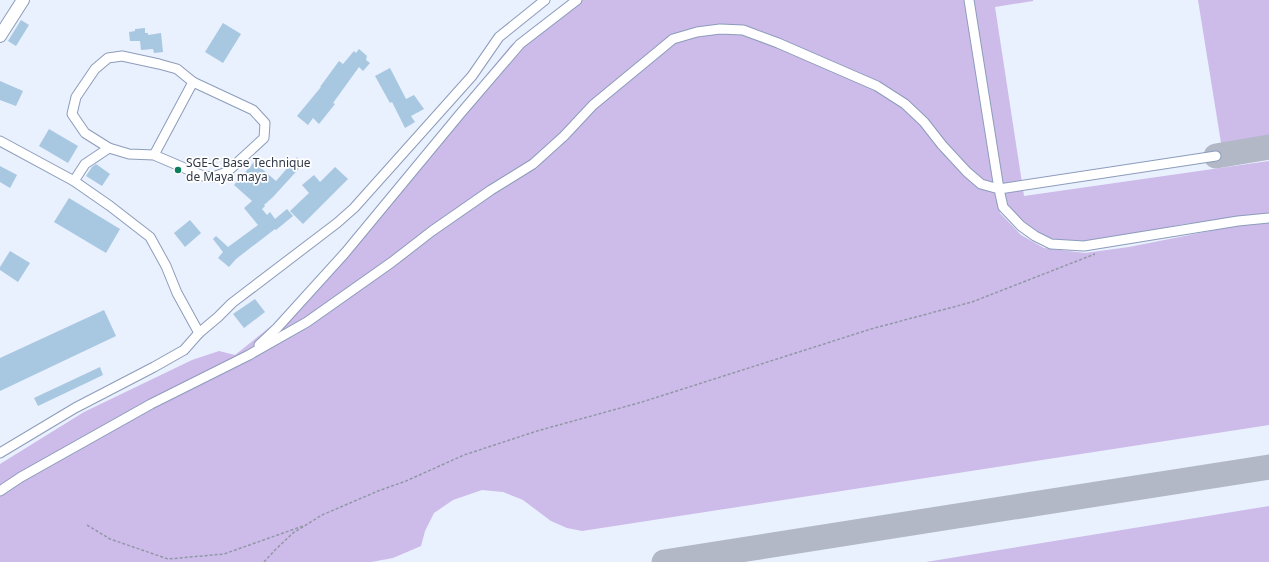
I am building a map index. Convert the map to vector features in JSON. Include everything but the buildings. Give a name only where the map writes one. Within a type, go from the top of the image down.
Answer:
[{"type":"main road","points":[[0,36],[4,24],[23,0]]},
{"type":"lane","points":[[0,453],[75,408],[184,350],[199,333],[232,303],[337,223],[354,208],[472,76],[499,37],[545,0]]},
{"type":"lane","points":[[249,355],[277,328],[345,253],[520,44],[577,0]]},
{"type":"lane","points":[[969,0],[1003,208],[1021,226],[1035,236],[1051,244],[1084,246],[1238,221],[1269,218]]},
{"type":"lane","points":[[0,491],[150,404],[249,355],[307,322],[490,190],[533,164],[564,136],[593,105],[673,39],[697,32],[720,29],[743,30],[778,43],[877,86],[905,104],[924,122],[942,145],[981,184],[999,189],[1216,156]]},
{"type":"lane","points":[[122,56],[177,69],[192,82],[253,110],[265,123],[264,138],[227,172],[213,177],[202,176],[154,155],[129,154],[109,148],[85,133],[72,114],[76,97],[95,69],[108,58],[122,56]]},
{"type":"lane","points":[[154,155],[192,82]]},
{"type":"lane","points":[[0,141],[74,181],[110,206],[150,237],[166,266],[177,293],[199,333]]},
{"type":"lane","points":[[74,181],[85,164],[109,148]]},
{"type":"path","points":[[264,562],[294,533],[322,515],[378,491],[406,481],[464,455],[537,431],[642,402],[871,329],[972,302],[1100,253]]},
{"type":"path","points":[[87,525],[110,539],[168,559],[224,554],[307,525]]},
{"type":"shaded area","points":[[570,0],[1033,0],[995,7],[1024,196],[1269,161],[1269,215],[1184,224],[1104,240],[1076,242],[1041,237],[1017,218],[1002,196],[995,195],[1000,213],[1021,235],[1044,248],[1085,253],[1129,247],[1235,226],[1269,223],[1269,425],[582,531],[567,528],[551,521],[523,500],[503,492],[482,490],[453,500],[434,513],[425,531],[421,546],[393,558],[371,562],[0,562],[0,464],[84,412],[192,360],[219,351],[235,355],[295,307],[511,45]]},
{"type":"shaded area","points":[[1198,0],[1269,0],[1269,142],[1222,149]]},
{"type":"shaded area","points":[[1269,506],[1269,562],[926,562]]},
{"type":"taxiway","points":[[1216,156],[1269,147]]},
{"type":"taxiway","points":[[664,562],[1269,467]]},
{"type":"place","name":"SGE-C Base Technique de Maya maya","points":[[178,170]]}]
